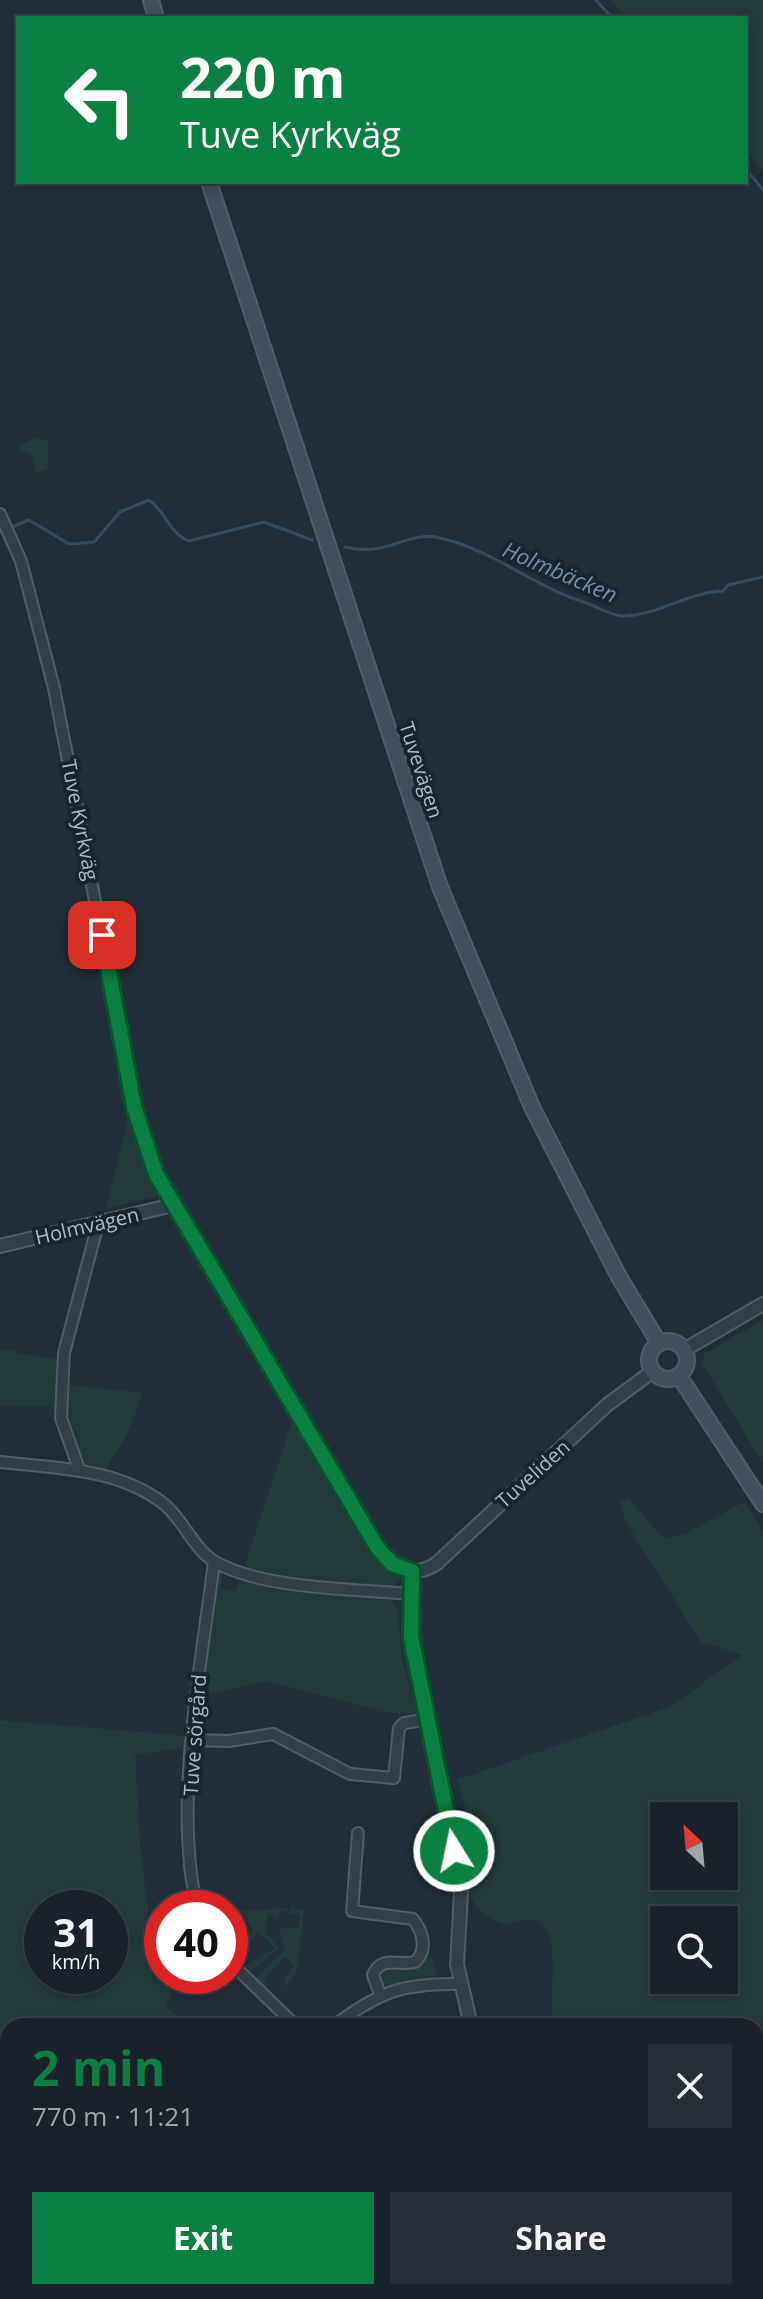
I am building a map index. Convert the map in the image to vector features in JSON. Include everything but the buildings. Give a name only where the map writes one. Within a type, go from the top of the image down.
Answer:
[{"type":"main road","name":"Tuvevägen","points":[[210,184],[440,887],[521,1085],[613,1266],[659,1343]]},
{"type":"main road","points":[[673,1342],[684,1350],[687,1364],[679,1376],[665,1379],[653,1371],[650,1356],[659,1343],[673,1342]]},
{"type":"main road","points":[[679,1376],[763,1504]]},
{"type":"street","name":"Tuve Kyrkväg","points":[[0,514],[26,576],[54,688],[137,1119],[147,1152],[173,1205],[377,1547],[392,1564],[412,1571]]},
{"type":"street","name":"Holmvägen","points":[[0,1246],[173,1205]]},
{"type":"street","points":[[79,1469],[61,1418],[64,1353],[98,1224]]},
{"type":"street","points":[[684,1350],[763,1304]]},
{"type":"street","name":"Tuveliden","points":[[412,1571],[436,1564],[607,1405],[653,1371]]},
{"type":"street","points":[[0,1462],[79,1469],[136,1489],[163,1504],[214,1562],[288,1582],[409,1594]]},
{"type":"street","name":"Tuve sörgård","points":[[195,1890],[190,1857],[192,1740],[214,1562]]},
{"type":"street","points":[[412,1571],[409,1594],[411,1637],[461,1893],[457,1964],[469,2018]]},
{"type":"street","points":[[192,1740],[229,1741],[273,1734],[350,1774],[394,1778],[399,1728],[404,1723],[429,1719]]},
{"type":"street","points":[[358,1833],[352,1911],[413,1919],[424,1944],[415,1962],[384,1962],[377,1966],[373,1975],[380,1994]]},
{"type":"street","points":[[248,1979],[288,2018]]},
{"type":"street","points":[[345,2018],[380,1994],[405,1985],[460,1984]]},
{"type":"green space","points":[[610,0],[763,0],[763,172],[748,153],[748,16],[625,16]]},
{"type":"green space","points":[[37,438],[48,441],[48,468],[37,473],[30,453],[21,452],[17,446]]},
{"type":"green space","points":[[130,1113],[158,1191],[154,1197],[106,1209]]},
{"type":"green space","points":[[763,1320],[763,1463],[702,1363],[704,1354]]},
{"type":"green space","points":[[11,1350],[69,1362],[70,1385],[143,1393],[128,1432],[106,1469],[84,1464],[66,1417],[52,1407],[0,1406],[0,1351]]},
{"type":"green space","points":[[294,1416],[374,1553],[401,1578],[389,1596],[397,1609],[402,1658],[418,1715],[383,1712],[268,1681],[199,1696],[209,1567],[223,1569],[221,1589],[236,1591]]},
{"type":"green space","points":[[628,1498],[663,1538],[685,1534],[744,1502],[763,1531],[763,2018],[553,2018],[552,1953],[549,1936],[542,1924],[528,1919],[506,1925],[479,1908],[471,1896],[463,1869],[456,1822],[466,1810],[457,1780],[669,1707],[743,1655],[701,1642],[625,1521],[620,1503]]},
{"type":"green space","points":[[0,1720],[187,1736],[187,1747],[135,1755],[145,1890],[144,1994],[171,1994],[165,2008],[184,2018],[0,2018]]},
{"type":"green space","points":[[287,1908],[286,1911],[279,1911],[278,1918],[268,1913],[266,1932],[278,1948],[249,1973],[248,1964],[275,1948],[259,1932],[248,1943],[248,1934],[253,1932],[248,1923],[248,1911]]},
{"type":"green space","points":[[290,1908],[304,1910],[297,1971],[284,1989],[285,1977],[294,1966],[285,1957],[263,1979],[268,1986],[265,1990],[255,1980],[285,1949],[279,1929],[299,1927],[300,1914],[289,1913]]},
{"type":"green space","points":[[430,1951],[437,1977],[387,1986],[379,1981],[382,1967],[421,1963]]},
{"type":"waterway","points":[[596,0],[610,16]]},
{"type":"waterway","points":[[748,171],[763,190]]},
{"type":"waterway","name":"Holmbäcken","points":[[12,527],[29,520],[69,544],[94,542],[120,512],[149,500],[177,533],[189,541],[264,522],[312,540]]},
{"type":"waterway","name":"Holmbäcken","points":[[345,547],[373,549],[417,538],[440,538],[459,543],[548,587],[619,616],[649,612],[698,595],[723,591],[728,585],[763,577]]},
{"type":"route","points":[[102,935],[134,1107],[156,1174],[366,1531],[392,1564],[401,1570],[412,1571],[409,1594],[411,1637],[454,1851]]}]
